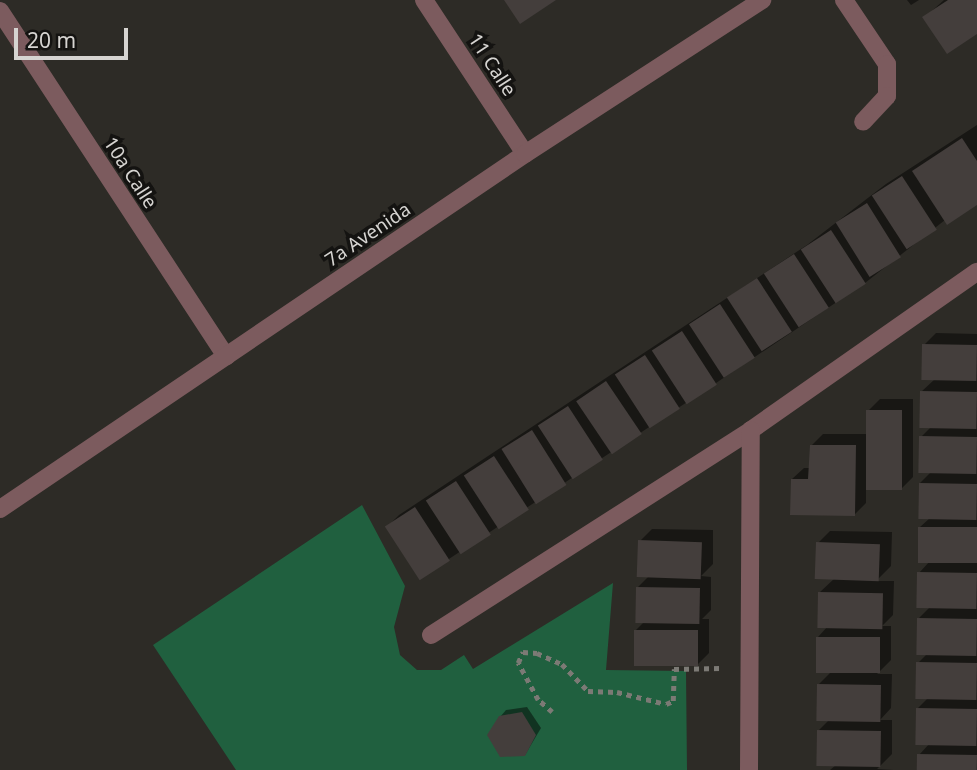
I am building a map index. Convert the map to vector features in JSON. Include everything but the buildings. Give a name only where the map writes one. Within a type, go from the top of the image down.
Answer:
[{"type":"street","name":"11 Calle","points":[[424,0],[525,154]]},
{"type":"street","name":"7a Avenida","points":[[0,509],[525,154],[762,0]]},
{"type":"street","points":[[844,0],[887,64],[887,96],[863,122]]},
{"type":"street","name":"10a Calle","points":[[0,11],[226,357]]},
{"type":"street","points":[[431,635],[751,430],[977,272]]},
{"type":"street","points":[[749,770],[751,430]]},
{"type":"path","points":[[552,712],[538,700],[518,663],[523,652],[537,653],[562,664],[588,691],[617,692],[666,704],[673,701],[674,669],[750,671]]},
{"type":"green space","points":[[362,505],[405,586],[394,627],[400,655],[417,670],[441,670],[464,655],[473,669],[613,583],[606,670],[686,671],[687,770],[236,770],[153,645]]}]
